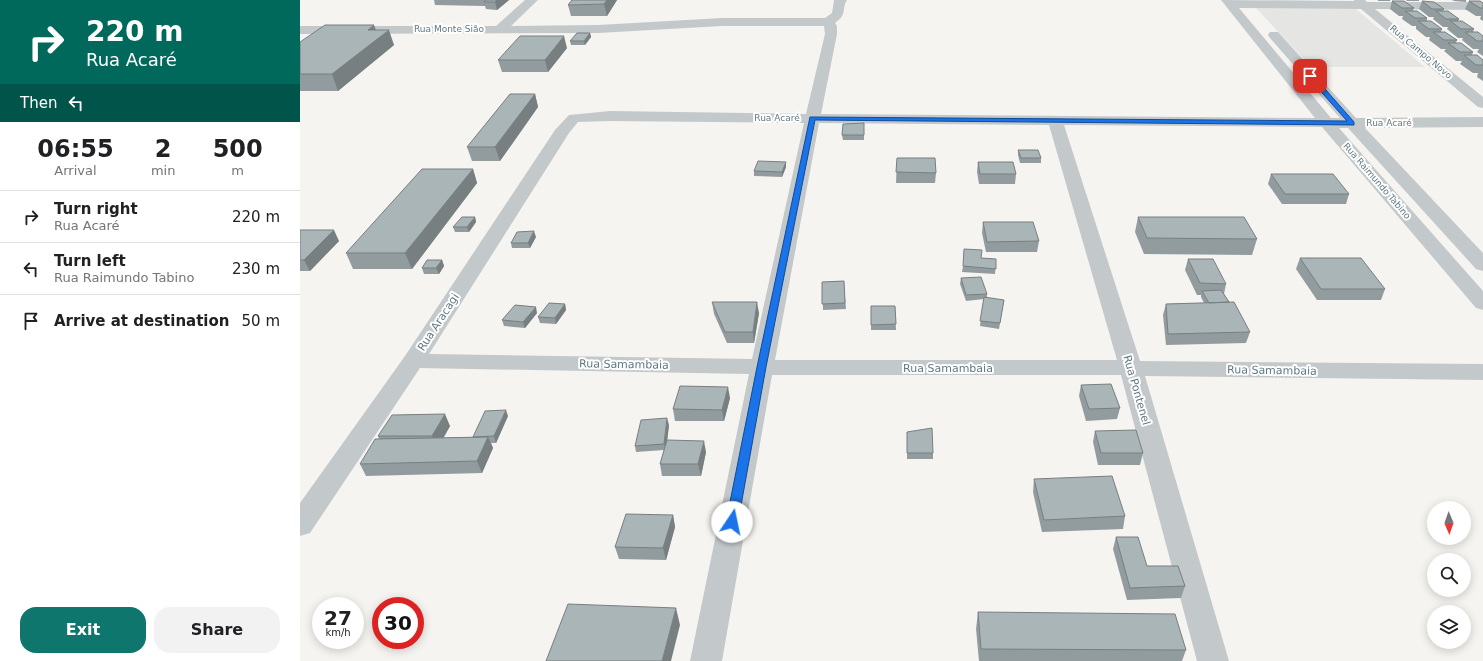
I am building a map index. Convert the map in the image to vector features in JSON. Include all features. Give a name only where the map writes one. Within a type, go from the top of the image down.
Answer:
[{"type":"street","points":[[500,29],[532,0]]},
{"type":"street","points":[[706,661],[762,367],[812,118],[831,34],[831,26],[828,22],[837,17],[840,13],[839,1],[841,0]]},
{"type":"street","points":[[1237,2],[1435,3],[1483,6]]},
{"type":"street","name":"Rua Raimundo Tabino","points":[[1237,2],[1327,123],[1483,304]]},
{"type":"street","name":"Rua Raimundo Tabino","points":[[1237,2],[1352,123],[1483,265]]},
{"type":"street","name":"Rua Campo Novo","points":[[1361,2],[1483,104]]},
{"type":"street","points":[[1435,3],[1458,19]]},
{"type":"street","name":"Rua Monte Sião","points":[[300,30],[598,29],[722,22],[828,22]]},
{"type":"street","name":"Rua Acaré","points":[[574,118],[584,116],[617,116],[1327,123],[1483,122]]},
{"type":"street","name":"Rua Aracagi","points":[[300,526],[413,361],[563,130],[574,118]]},
{"type":"street","name":"Rua Pontenel","points":[[1055,121],[1131,368],[1213,661]]},
{"type":"street","name":"Rua Samambaia","points":[[413,361],[762,367],[1131,368],[1483,372]]},
{"type":"shaded area","points":[[1256,8],[1356,9],[1425,67],[1311,67]]},
{"type":"building","points":[[486,0],[497,0],[495,2],[484,2]]},
{"type":"building","points":[[572,0],[607,0],[604,4],[568,5]]},
{"type":"building","points":[[1392,1],[1404,1],[1414,8],[1402,8]]},
{"type":"building","points":[[1422,1],[1434,2],[1444,9],[1432,9]]},
{"type":"building","points":[[1469,1],[1480,1],[1483,3],[1483,8],[1480,8]]},
{"type":"building","points":[[1405,11],[1417,11],[1427,18],[1415,18]]},
{"type":"building","points":[[1436,11],[1448,11],[1459,19],[1446,19]]},
{"type":"building","points":[[1418,21],[1431,21],[1442,29],[1429,29]]},
{"type":"building","points":[[1450,21],[1462,21],[1474,29],[1461,29]]},
{"type":"building","points":[[325,25],[374,25],[368,30],[389,30],[332,74],[300,74],[300,42]]},
{"type":"building","points":[[1433,32],[1445,32],[1457,40],[1444,40]]},
{"type":"building","points":[[1465,32],[1478,32],[1483,36],[1483,41],[1477,41]]},
{"type":"building","points":[[577,33],[590,33],[584,41],[570,41]]},
{"type":"building","points":[[520,36],[564,36],[545,60],[498,60]]},
{"type":"building","points":[[1448,43],[1461,43],[1473,52],[1460,52]]},
{"type":"building","points":[[1464,55],[1477,55],[1483,60],[1483,65],[1476,65]]},
{"type":"building","points":[[510,94],[535,94],[495,147],[467,147]]},
{"type":"building","points":[[864,123],[864,135],[842,135],[843,124]]},
{"type":"building","points":[[1018,150],[1038,150],[1041,158],[1021,158]]},
{"type":"building","points":[[897,158],[935,158],[936,173],[896,172]]},
{"type":"building","points":[[758,161],[786,162],[782,172],[754,171]]},
{"type":"building","points":[[978,162],[1013,162],[1016,174],[980,174]]},
{"type":"building","points":[[422,169],[473,169],[405,253],[346,253]]},
{"type":"building","points":[[1271,174],[1333,174],[1349,194],[1285,194]]},
{"type":"building","points":[[462,217],[475,217],[467,227],[453,227]]},
{"type":"building","points":[[1138,217],[1244,217],[1257,239],[1147,238]]},
{"type":"building","points":[[983,222],[1033,222],[1039,241],[987,242]]},
{"type":"building","points":[[300,230],[334,230],[304,260],[300,260]]},
{"type":"building","points":[[534,231],[528,243],[511,243],[517,232]]},
{"type":"building","points":[[964,249],[982,250],[981,258],[996,259],[996,269],[963,266]]},
{"type":"building","points":[[1300,258],[1361,258],[1385,289],[1321,289]]},
{"type":"building","points":[[1188,259],[1213,259],[1226,284],[1200,283]]},
{"type":"building","points":[[427,260],[442,260],[436,268],[422,268]]},
{"type":"building","points":[[981,277],[987,294],[966,295],[961,278]]},
{"type":"building","points":[[844,281],[845,303],[822,304],[822,282]]},
{"type":"building","points":[[1221,290],[1229,302],[1209,303],[1202,291]]},
{"type":"building","points":[[984,297],[1004,300],[1000,323],[980,321]]},
{"type":"building","points":[[712,302],[757,302],[753,332],[725,332]]},
{"type":"building","points":[[1234,302],[1250,332],[1168,334],[1166,304]]},
{"type":"building","points":[[549,303],[565,304],[555,318],[538,317]]},
{"type":"building","points":[[515,305],[536,307],[523,322],[502,320]]},
{"type":"building","points":[[871,306],[895,306],[896,324],[871,325]]},
{"type":"building","points":[[1111,384],[1120,408],[1089,409],[1081,385]]},
{"type":"building","points":[[680,386],[728,387],[722,410],[673,409]]},
{"type":"building","points":[[506,410],[494,436],[473,437],[485,411]]},
{"type":"building","points":[[445,414],[432,436],[378,436],[392,415]]},
{"type":"building","points":[[667,418],[664,444],[635,446],[641,420]]},
{"type":"building","points":[[932,428],[933,453],[907,453],[907,432]]},
{"type":"building","points":[[1136,430],[1143,453],[1101,453],[1095,431]]},
{"type":"building","points":[[488,437],[477,461],[360,464],[375,439]]},
{"type":"building","points":[[667,440],[704,441],[698,464],[660,464]]},
{"type":"building","points":[[1112,476],[1125,516],[1044,520],[1034,479]]},
{"type":"building","points":[[626,514],[673,515],[663,548],[615,547]]},
{"type":"building","points":[[1116,537],[1138,537],[1147,566],[1178,566],[1185,586],[1130,588]]},
{"type":"building","points":[[568,604],[676,608],[662,661],[546,661]]},
{"type":"building","points":[[978,612],[1175,614],[1186,650],[981,649]]},
{"type":"route","points":[[732,522],[812,118],[1352,123],[1310,76]]}]
